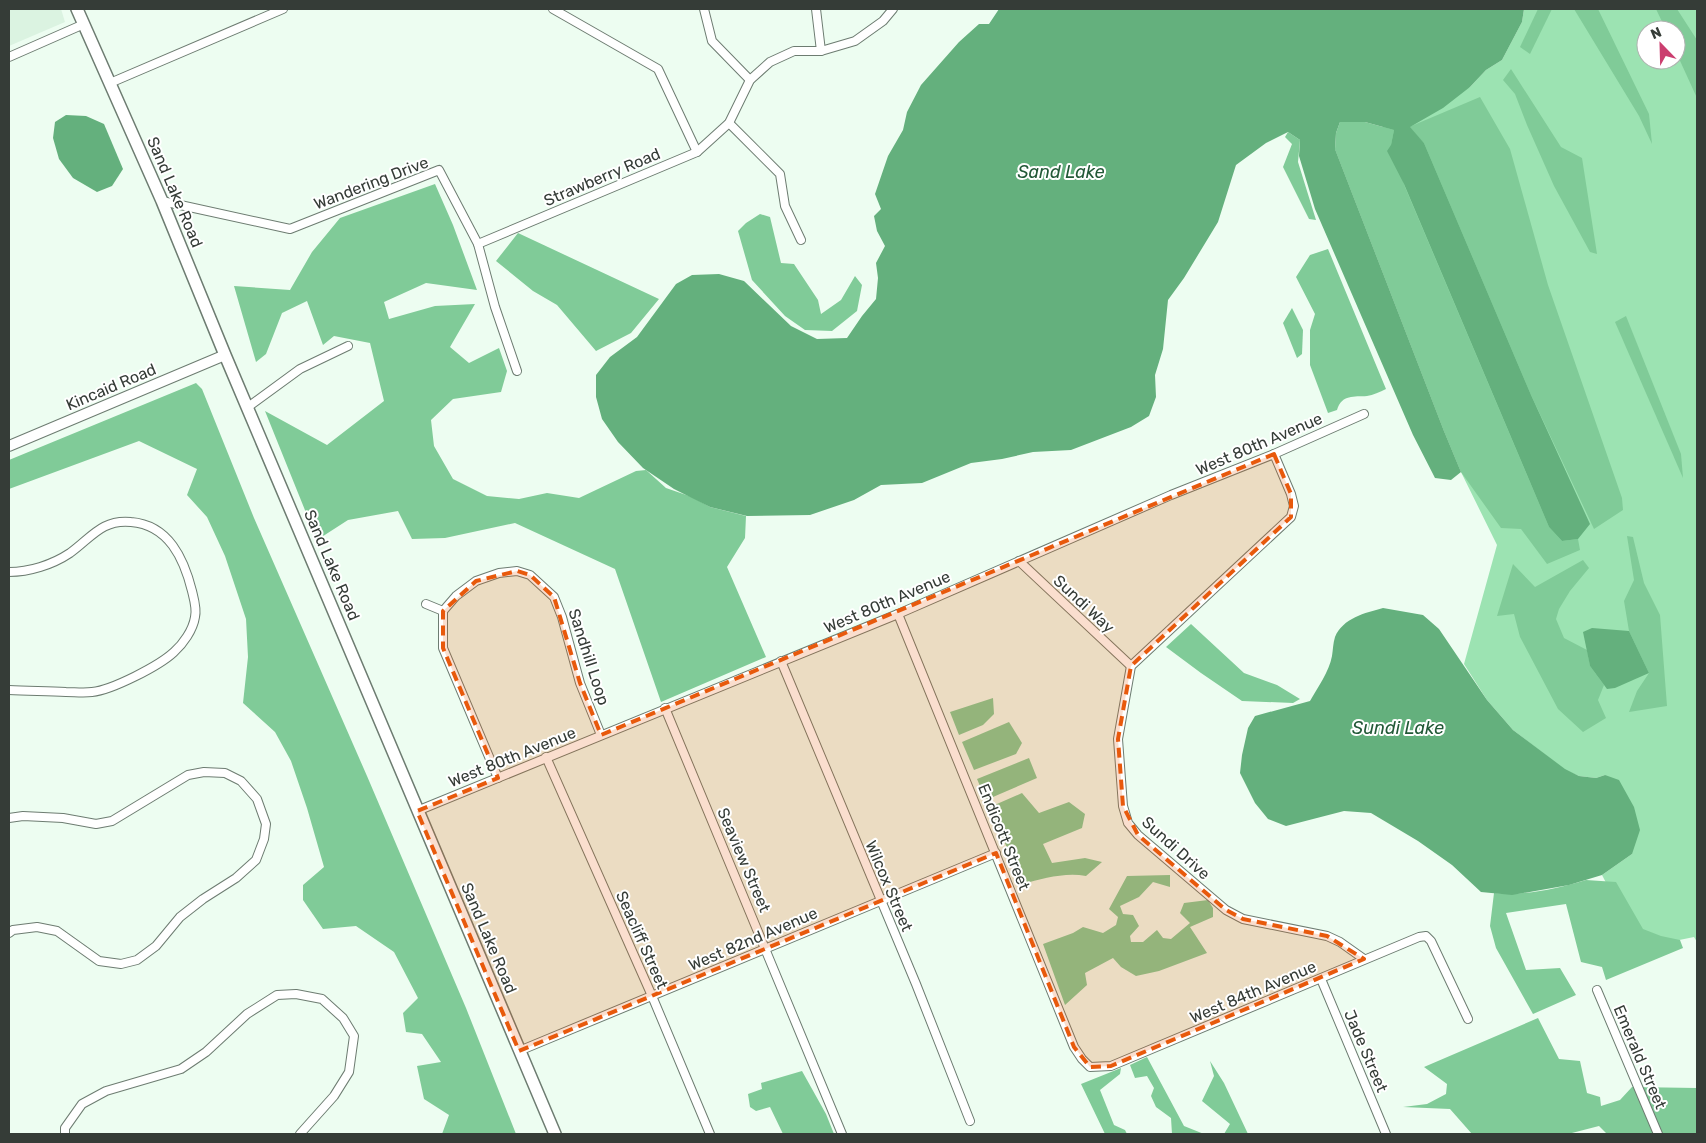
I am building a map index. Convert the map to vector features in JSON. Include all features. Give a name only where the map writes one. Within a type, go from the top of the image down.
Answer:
[{"type":"main road","name":"Sand Lake Road","points":[[78,9],[162,201],[225,356],[555,1134]]},
{"type":"street","points":[[110,83],[283,9]]},
{"type":"street","points":[[553,9],[658,69],[697,152]]},
{"type":"street","points":[[704,9],[712,41],[750,80]]},
{"type":"street","points":[[816,9],[821,51]]},
{"type":"street","points":[[801,240],[785,206],[780,174],[729,123],[750,80],[770,62],[794,52],[821,51],[855,41],[883,21],[893,9]]},
{"type":"street","points":[[9,57],[84,24]]},
{"type":"street","name":"Strawberry Road","points":[[478,244],[697,152],[729,123]]},
{"type":"street","name":"Wandering Drive","points":[[162,201],[290,229],[439,170],[478,244],[494,307],[517,371]]},
{"type":"street","points":[[248,407],[300,369],[348,346]]},
{"type":"street","name":"Kincaid Road","points":[[9,446],[225,356]]},
{"type":"street","name":"West 80th Avenue","points":[[417,811],[898,614],[1364,414]]},
{"type":"street","points":[[1131,666],[1291,517],[1294,506],[1291,494],[1274,454]]},
{"type":"street","points":[[9,572],[18,572],[46,565],[69,553],[96,531],[115,521],[133,522],[156,529],[174,546],[188,576],[195,603],[195,617],[187,637],[173,653],[131,679],[114,686],[93,692],[9,690]]},
{"type":"street","name":"Sundi Way","points":[[1019,561],[1131,666]]},
{"type":"street","name":"Sandhill Loop","points":[[443,611],[456,596],[476,581],[499,573],[517,571],[530,575],[554,597],[562,617],[580,683],[601,735]]},
{"type":"street","points":[[426,604],[443,611],[443,648],[498,778]]},
{"type":"street","name":"Endicott Street","points":[[898,614],[1074,1047],[1090,1067]]},
{"type":"street","name":"Wilcox Street","points":[[781,661],[916,984],[970,1121]]},
{"type":"street","name":"Sundi Drive","points":[[1131,666],[1118,739],[1123,806],[1128,823],[1138,836],[1226,910],[1243,919],[1326,936],[1340,942],[1364,959]]},
{"type":"street","name":"Seaview Street","points":[[666,708],[842,1134]]},
{"type":"street","name":"Seacliff Street","points":[[546,758],[652,996],[710,1134]]},
{"type":"street","points":[[9,818],[23,816],[63,818],[96,824],[112,821],[188,775],[204,772],[225,773],[240,781],[257,799],[266,824],[264,839],[256,860],[236,878],[203,899],[180,917],[156,946],[137,960],[121,964],[99,961],[57,931],[37,927],[13,930],[9,933]]},
{"type":"street","name":"West 82nd Avenue","points":[[519,1050],[996,853]]},
{"type":"street","name":"West 84th Avenue","points":[[1090,1067],[1112,1066],[1321,979],[1364,959],[1426,936],[1431,941],[1468,1018]]},
{"type":"street","name":"Jade Street","points":[[1321,979],[1386,1134]]},
{"type":"street","name":"Emerald Street","points":[[1597,990],[1658,1134]]},
{"type":"street","points":[[65,1134],[65,1128],[82,1104],[106,1091],[181,1069],[206,1052],[247,1014],[277,994],[296,994],[322,999],[343,1018],[354,1036],[349,1072],[334,1096],[300,1134]]},
{"type":"highlighted area","points":[[1274,454],[1291,494],[1291,517],[1131,666],[1118,739],[1123,806],[1138,835],[1226,910],[1243,919],[1327,936],[1364,959],[1111,1066],[1090,1067],[1074,1047],[996,853],[519,1051],[417,811],[498,778],[443,648],[443,611],[476,581],[517,571],[530,575],[554,597],[580,683],[601,735]]},
{"type":"shaded area","points":[[9,9],[61,9],[65,22],[9,46]]},
{"type":"shaded area","points":[[1524,9],[1697,9],[1697,942],[1694,937],[1640,948],[1602,875],[1632,854],[1605,775],[1596,778],[1579,776],[1565,770],[1513,730],[1487,700],[1464,664],[1497,545],[1461,472],[1444,431],[1335,149],[1470,87],[1486,70],[1502,60],[1522,22]]},
{"type":"shaded area","points":[[1538,9],[1552,9],[1530,54],[1520,47]]},
{"type":"shaded area","points":[[1574,9],[1598,9],[1649,114],[1652,144],[1639,116]]},
{"type":"shaded area","points":[[1656,9],[1677,9],[1684,20],[1661,20]]},
{"type":"shaded area","points":[[1686,23],[1697,40],[1697,98],[1684,70],[1686,70]]},
{"type":"shaded area","points":[[1511,69],[1561,147],[1582,158],[1597,254],[1590,252],[1554,186],[1515,94],[1503,80]]},
{"type":"shaded area","points":[[1480,97],[1510,149],[1548,285],[1622,498],[1623,510],[1594,529],[1531,395],[1424,143],[1409,127]]},
{"type":"shaded area","points":[[1340,122],[1365,122],[1394,130],[1391,145],[1405,187],[1549,527],[1562,541],[1578,539],[1580,550],[1547,564],[1521,529],[1501,528],[1461,472],[1335,149],[1336,133]]},
{"type":"shaded area","points":[[1288,132],[1300,140],[1298,162],[1316,220],[1309,219],[1283,167],[1292,144],[1285,137]]},
{"type":"shaded area","points":[[435,184],[453,225],[477,290],[426,283],[384,302],[389,319],[435,306],[475,304],[450,347],[469,363],[499,348],[507,371],[501,392],[453,399],[431,420],[434,446],[453,479],[487,496],[519,499],[547,493],[579,498],[636,471],[646,470],[666,488],[692,497],[710,507],[746,516],[745,538],[727,567],[766,657],[661,702],[615,569],[515,523],[445,538],[412,539],[398,511],[348,520],[317,540],[265,411],[327,445],[384,401],[370,343],[334,336],[323,345],[307,301],[282,313],[266,354],[256,362],[234,286],[290,290],[312,252],[340,218]]},
{"type":"shaded area","points":[[760,214],[770,217],[781,263],[794,264],[818,300],[821,314],[841,300],[855,276],[862,285],[857,311],[832,331],[805,330],[785,316],[752,280],[738,231]]},
{"type":"shaded area","points":[[518,233],[659,299],[631,333],[596,351],[557,305],[533,291],[496,261]]},
{"type":"shaded area","points":[[1328,249],[1386,389],[1369,396],[1349,397],[1342,401],[1337,410],[1328,413],[1310,365],[1310,330],[1315,314],[1296,277],[1310,255]]},
{"type":"shaded area","points":[[1292,308],[1303,330],[1302,354],[1297,358],[1283,323]]},
{"type":"shaded area","points":[[1626,316],[1681,454],[1683,478],[1615,322]]},
{"type":"shaded area","points":[[196,383],[202,389],[254,518],[466,1008],[516,1134],[442,1134],[449,1115],[424,1099],[417,1066],[441,1062],[422,1034],[406,1032],[403,1013],[418,998],[394,952],[356,926],[323,929],[303,900],[303,885],[324,867],[291,761],[275,732],[243,703],[248,657],[246,619],[225,556],[207,517],[187,495],[197,469],[139,441],[9,489],[9,460]]},
{"type":"shaded area","points":[[1627,536],[1633,537],[1644,583],[1660,615],[1667,706],[1629,712],[1637,691],[1649,673],[1629,631],[1624,601],[1634,580]]},
{"type":"shaded area","points":[[1583,560],[1589,568],[1570,591],[1559,609],[1556,619],[1564,638],[1587,650],[1590,666],[1604,685],[1598,700],[1606,718],[1583,732],[1558,709],[1520,637],[1514,614],[1497,616],[1513,564],[1535,587]]},
{"type":"shaded area","points":[[1191,624],[1244,673],[1277,685],[1300,699],[1293,703],[1242,701],[1201,673],[1166,647]]},
{"type":"shaded area","points":[[993,698],[994,714],[983,725],[959,735],[950,712]]},
{"type":"shaded area","points":[[1009,722],[1022,743],[1016,754],[974,770],[962,742]]},
{"type":"shaded area","points":[[1029,758],[1037,778],[986,800],[977,779]]},
{"type":"shaded area","points":[[1022,793],[1039,813],[1069,802],[1085,814],[1082,828],[1043,844],[1052,863],[1085,858],[1102,862],[1086,876],[1062,875],[1022,884],[990,807]]},
{"type":"shaded area","points":[[1170,875],[1170,887],[1153,882],[1139,897],[1120,906],[1123,914],[1133,915],[1139,926],[1130,936],[1131,942],[1143,942],[1157,930],[1163,938],[1171,939],[1190,923],[1180,913],[1184,903],[1208,900],[1213,908],[1213,917],[1190,927],[1207,953],[1159,971],[1136,976],[1121,967],[1113,958],[1085,973],[1087,985],[1065,1005],[1043,944],[1073,933],[1083,927],[1103,933],[1116,925],[1118,917],[1109,909],[1127,876]]},
{"type":"shaded area","points":[[1586,880],[1616,882],[1643,929],[1661,936],[1680,940],[1683,948],[1606,980],[1602,967],[1581,962],[1566,904],[1506,913],[1526,970],[1560,968],[1576,995],[1533,1014],[1496,948],[1490,926],[1494,893],[1517,894],[1540,891]]},
{"type":"shaded area","points":[[1538,1018],[1559,1059],[1580,1061],[1587,1093],[1600,1097],[1601,1106],[1620,1100],[1632,1087],[1697,1088],[1697,1134],[1607,1134],[1599,1126],[1568,1134],[1472,1134],[1450,1109],[1403,1107],[1427,1104],[1446,1094],[1447,1084],[1424,1067]]},
{"type":"shaded area","points":[[1147,1057],[1184,1126],[1204,1134],[1172,1134],[1171,1118],[1156,1107],[1151,1096],[1154,1088],[1147,1076],[1135,1078],[1130,1065]]},
{"type":"shaded area","points":[[1210,1061],[1224,1083],[1248,1134],[1224,1134],[1230,1124],[1202,1101],[1214,1076]]},
{"type":"shaded area","points":[[1121,1068],[1120,1074],[1100,1090],[1114,1125],[1125,1130],[1127,1134],[1105,1134],[1081,1084]]},
{"type":"shaded area","points":[[802,1071],[826,1114],[834,1134],[783,1134],[770,1107],[756,1111],[750,1107],[748,1094],[762,1089],[761,1083]]},
{"type":"water","name":"Sand Lake","points":[[999,9],[1524,9],[1522,22],[1502,60],[1486,70],[1470,87],[1443,108],[1410,127],[1424,143],[1531,395],[1590,524],[1578,539],[1562,541],[1549,527],[1404,184],[1387,151],[1391,145],[1394,130],[1365,122],[1340,122],[1336,133],[1335,149],[1461,472],[1451,480],[1435,478],[1413,435],[1315,209],[1299,156],[1300,140],[1288,132],[1266,143],[1236,165],[1218,222],[1184,278],[1168,300],[1163,349],[1155,375],[1156,397],[1149,416],[1131,427],[1071,450],[1033,452],[971,463],[922,483],[881,485],[854,500],[810,515],[747,516],[710,507],[674,489],[643,468],[618,442],[602,419],[596,397],[596,375],[610,357],[637,337],[676,284],[692,275],[719,274],[744,281],[791,326],[817,339],[847,338],[876,299],[878,278],[876,263],[885,246],[877,231],[874,216],[881,209],[875,194],[888,156],[903,130],[907,112],[921,85],[959,42],[979,24],[989,24]]},
{"type":"water","points":[[66,115],[86,116],[104,124],[123,169],[112,186],[97,192],[73,178],[59,159],[53,138],[55,122]]},
{"type":"water","name":"Sundi Lake","points":[[1383,608],[1423,615],[1439,629],[1487,700],[1513,730],[1565,769],[1579,776],[1596,778],[1605,775],[1619,780],[1634,807],[1640,830],[1632,854],[1602,875],[1569,885],[1512,895],[1481,892],[1452,865],[1418,841],[1371,813],[1344,811],[1286,826],[1268,819],[1255,803],[1240,773],[1248,728],[1255,716],[1310,701],[1328,668],[1334,639],[1343,625],[1355,617]]},
{"type":"water","points":[[1592,628],[1629,631],[1649,673],[1615,688],[1607,689],[1590,666],[1583,632]]}]
